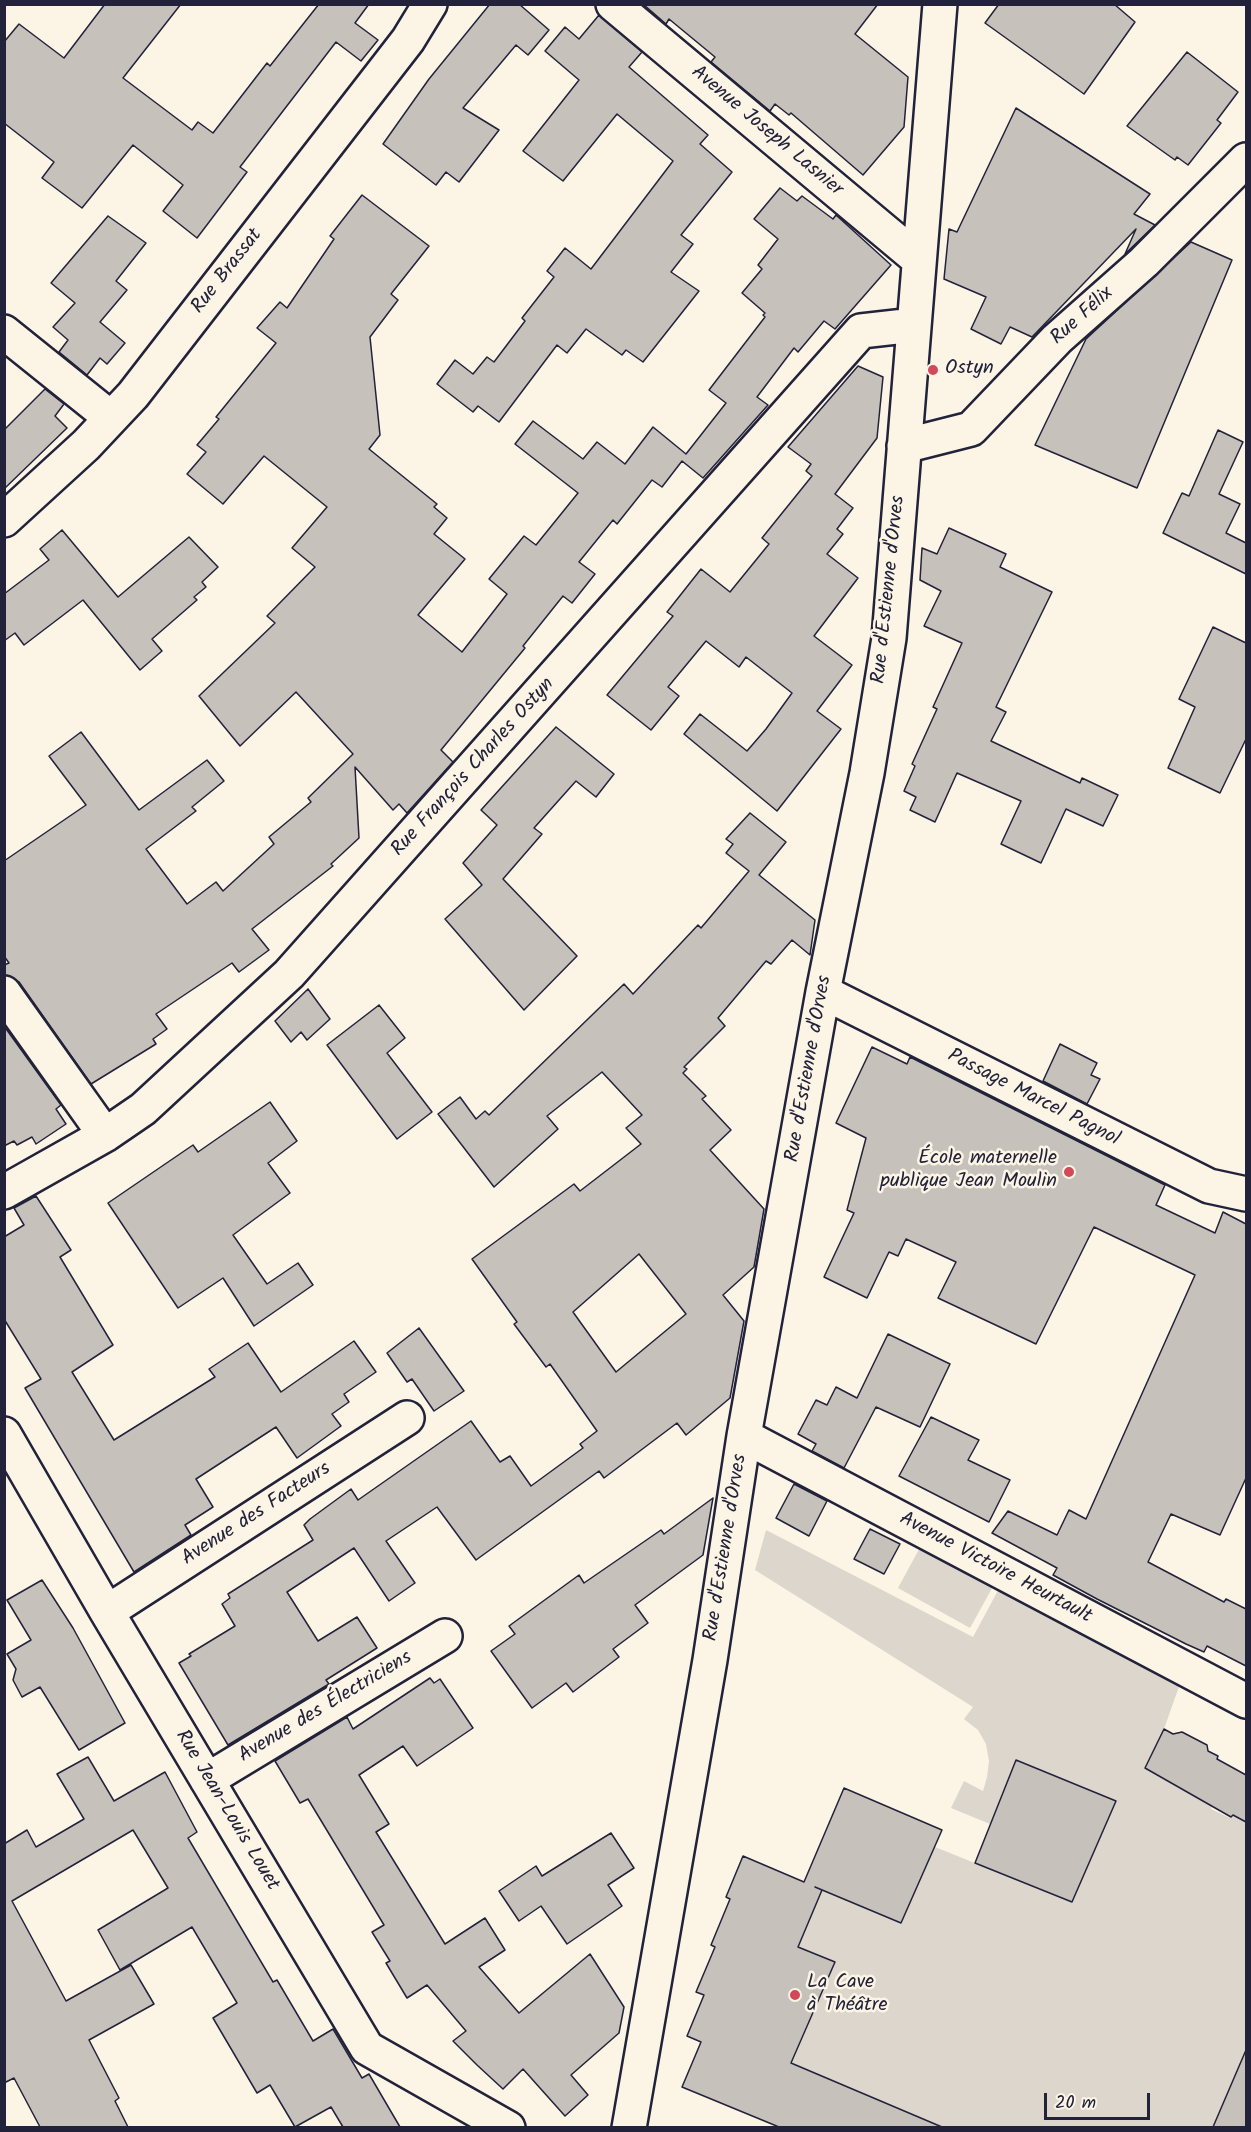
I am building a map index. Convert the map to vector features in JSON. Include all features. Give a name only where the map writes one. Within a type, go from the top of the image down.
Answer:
[{"type":"street","name":"Avenue Joseph Lasnier","points":[[613,4],[918,259]]},
{"type":"street","name":"Rue d'Estienne d'Orves","points":[[629,2127],[709,1669],[744,1436],[823,992],[867,773],[889,638],[940,4]]},
{"type":"street","name":"Rue Brassat","points":[[4,520],[133,395],[401,49],[423,7]]},
{"type":"street","name":"Rue Félix","points":[[904,446],[971,429],[1057,339],[1144,262],[1246,160]]},
{"type":"street","name":"Rue François Charles Ostyn","points":[[4,1192],[105,1136],[143,1109],[289,974],[861,331],[914,325]]},
{"type":"street","points":[[4,332],[111,418]]},
{"type":"street","name":"Passage Marcel Pagnol","points":[[823,992],[1209,1186],[1246,1194]]},
{"type":"street","points":[[4,993],[105,1136]]},
{"type":"street","name":"Avenue des Facteurs","points":[[107,1612],[407,1418]]},
{"type":"street","name":"Rue Jean-Louis Louet","points":[[4,1434],[107,1612],[367,2048],[508,2127]]},
{"type":"street","name":"Avenue Victoire Heurtault","points":[[744,1436],[1246,1701]]},
{"type":"street","name":"Avenue des Électriciens","points":[[207,1780],[445,1636]]},
{"type":"shaded area","points":[[766,1530],[973,1637],[1002,1583],[1182,1678],[1164,1729],[1147,1765],[1163,1773],[1161,1778],[1213,1804],[1211,1809],[1230,1818],[1233,1815],[1246,1822],[1246,2051],[1213,2127],[898,2127],[904,2112],[792,2063],[835,1963],[798,1947],[822,1890],[901,1923],[935,1847],[1072,1902],[1116,1801],[1016,1760],[990,1824],[951,1808],[964,1781],[983,1791],[987,1777],[989,1761],[986,1744],[978,1730],[964,1719],[973,1707],[755,1570]]},
{"type":"shaded area","points":[[923,1542],[996,1581],[970,1628],[898,1588]]},
{"type":"building","points":[[105,4],[181,4],[123,78],[192,130],[198,122],[213,133],[267,63],[270,66],[319,4],[369,4],[355,23],[378,40],[361,61],[336,42],[240,167],[247,172],[197,238],[163,211],[183,185],[133,145],[82,208],[42,178],[54,162],[4,123],[4,42],[19,24],[64,58]]},
{"type":"building","points":[[490,4],[519,4],[549,30],[528,55],[516,45],[463,108],[499,130],[459,182],[446,172],[436,185],[383,144],[429,79]]},
{"type":"building","points":[[643,4],[878,4],[855,34],[908,77],[904,127],[863,175],[791,113],[789,115],[775,104],[770,111],[711,62],[715,57],[669,19],[666,24]]},
{"type":"building","points":[[999,4],[1114,4],[1135,22],[1084,94],[985,23]]},
{"type":"building","points":[[599,15],[642,52],[629,67],[708,135],[700,144],[732,172],[681,235],[693,244],[671,272],[699,291],[643,362],[626,350],[622,355],[586,329],[567,353],[557,345],[499,422],[478,406],[473,412],[437,384],[455,360],[473,374],[487,357],[494,362],[525,321],[522,318],[554,277],[547,271],[565,248],[591,269],[673,161],[617,114],[563,181],[523,151],[579,80],[545,51],[565,27],[579,39]]},
{"type":"building","points":[[1187,52],[1238,92],[1217,120],[1221,123],[1188,165],[1177,157],[1175,160],[1127,126]]},
{"type":"building","points":[[1016,108],[1150,194],[1134,214],[1155,225],[1125,254],[1136,229],[1032,337],[1010,327],[1001,344],[971,329],[986,297],[944,279],[949,229],[957,232]]},
{"type":"building","points":[[780,188],[797,201],[802,196],[833,219],[836,215],[891,265],[835,329],[824,321],[798,352],[794,348],[757,397],[768,405],[703,478],[682,461],[662,487],[652,480],[617,524],[613,520],[579,562],[595,574],[572,603],[563,596],[523,646],[525,648],[441,750],[453,762],[407,813],[399,804],[393,810],[355,767],[359,838],[331,864],[333,866],[252,929],[269,950],[239,972],[232,963],[156,1014],[167,1029],[153,1039],[156,1044],[91,1084],[19,982],[4,975],[4,965],[9,963],[4,956],[4,861],[86,805],[49,756],[81,732],[139,810],[207,760],[224,781],[192,807],[196,811],[146,849],[187,904],[216,882],[223,891],[274,844],[269,837],[311,802],[308,798],[353,754],[296,692],[240,746],[199,696],[275,623],[267,616],[315,567],[292,548],[327,507],[264,456],[223,504],[187,474],[206,452],[197,445],[219,419],[216,417],[276,343],[257,328],[280,302],[287,308],[334,239],[330,236],[362,195],[429,246],[391,294],[398,300],[370,337],[380,435],[369,449],[437,504],[434,507],[447,518],[434,534],[465,559],[418,615],[462,652],[507,594],[489,579],[524,536],[536,545],[578,493],[515,444],[533,421],[583,459],[597,442],[625,464],[653,427],[686,454],[726,403],[709,390],[765,317],[763,315],[765,313],[742,293],[762,269],[758,265],[778,239],[754,219]]},
{"type":"building","points":[[108,216],[146,243],[116,281],[127,290],[100,322],[125,343],[107,364],[100,358],[87,375],[59,352],[68,340],[53,327],[75,303],[51,283]]},
{"type":"building","points":[[1191,242],[1232,260],[1137,488],[1035,445],[1086,339]]},
{"type":"building","points":[[858,366],[883,377],[877,438],[835,494],[853,508],[837,529],[843,534],[827,554],[858,578],[814,636],[852,665],[817,711],[841,729],[777,811],[684,734],[700,714],[747,751],[766,729],[792,693],[746,657],[739,667],[706,641],[668,687],[679,696],[651,730],[607,695],[673,616],[667,612],[701,569],[730,592],[769,544],[762,538],[812,476],[806,471],[811,464],[788,447]]},
{"type":"building","points":[[45,389],[64,404],[55,416],[67,428],[4,489],[4,430]]},
{"type":"building","points":[[1218,430],[1243,442],[1219,494],[1240,504],[1226,533],[1246,543],[1246,574],[1163,533],[1182,493],[1189,496]]},
{"type":"building","points":[[949,528],[1006,554],[1000,567],[1052,592],[996,707],[1006,712],[991,741],[1080,783],[1082,778],[1118,795],[1103,826],[1066,809],[1041,863],[1001,844],[1021,801],[957,773],[935,822],[910,810],[916,797],[904,791],[915,766],[912,764],[937,709],[933,707],[962,643],[924,626],[941,591],[920,580],[922,548],[937,554]]},
{"type":"building","points":[[62,530],[118,597],[189,537],[218,567],[202,582],[206,587],[194,597],[197,600],[152,639],[162,651],[140,670],[83,600],[24,645],[15,633],[4,641],[4,594],[49,560],[40,549]]},
{"type":"building","points":[[1213,627],[1246,643],[1246,739],[1220,793],[1168,768],[1195,707],[1179,699]]},
{"type":"building","points":[[556,727],[614,774],[596,797],[576,781],[534,828],[542,834],[503,879],[577,956],[524,1010],[445,919],[482,885],[463,863],[497,825],[481,810]]},
{"type":"building","points":[[750,813],[786,842],[759,875],[815,920],[810,955],[792,940],[771,964],[766,961],[718,1018],[725,1026],[684,1067],[687,1069],[683,1073],[706,1096],[702,1099],[731,1130],[710,1150],[764,1209],[754,1267],[723,1295],[744,1321],[730,1398],[686,1435],[677,1423],[604,1478],[599,1471],[476,1560],[437,1507],[386,1541],[415,1583],[389,1601],[354,1548],[287,1592],[318,1641],[357,1617],[377,1648],[326,1680],[329,1684],[228,1745],[179,1663],[191,1656],[189,1654],[235,1626],[222,1604],[230,1598],[228,1594],[313,1540],[304,1525],[310,1519],[351,1489],[358,1500],[471,1421],[500,1462],[510,1456],[531,1486],[583,1448],[580,1444],[597,1431],[550,1364],[546,1367],[514,1324],[517,1322],[472,1259],[574,1184],[580,1191],[641,1144],[626,1128],[642,1115],[602,1072],[547,1116],[558,1129],[494,1187],[438,1114],[460,1097],[476,1119],[485,1111],[489,1115],[624,984],[633,994],[698,925],[701,928],[749,871],[726,853],[733,844],[726,839]],"holes":[[[639,1254],[686,1314],[616,1372],[573,1312]]]},
{"type":"building","points":[[308,989],[330,1019],[307,1040],[301,1032],[291,1042],[275,1021]]},
{"type":"building","points":[[379,1005],[405,1038],[387,1053],[432,1112],[397,1139],[327,1045]]},
{"type":"building","points":[[4,1026],[61,1105],[56,1109],[66,1124],[36,1144],[32,1137],[17,1145],[14,1141],[4,1146]]},
{"type":"building","points":[[1060,1044],[1097,1063],[1091,1075],[1100,1079],[1087,1104],[1043,1081]]},
{"type":"building","points":[[872,1047],[907,1064],[910,1057],[1165,1185],[1156,1205],[1215,1233],[1223,1212],[1246,1224],[1246,1478],[1220,1535],[1171,1514],[1148,1562],[1224,1602],[1226,1599],[1246,1609],[1246,1666],[1207,1646],[1204,1652],[1186,1644],[1097,1599],[1053,1575],[1057,1568],[992,1533],[1008,1511],[1057,1535],[1069,1510],[1086,1519],[1195,1275],[1094,1227],[1036,1344],[938,1298],[956,1262],[906,1239],[898,1256],[889,1252],[867,1298],[824,1277],[854,1213],[847,1210],[866,1138],[836,1123]]},
{"type":"building","points":[[270,1102],[297,1141],[268,1163],[290,1193],[233,1235],[267,1284],[298,1263],[313,1285],[254,1326],[223,1278],[178,1308],[108,1203],[193,1145],[198,1152]]},
{"type":"building","points":[[36,1196],[71,1250],[60,1257],[113,1345],[72,1372],[114,1440],[215,1377],[209,1369],[248,1343],[281,1392],[354,1341],[376,1372],[344,1394],[349,1402],[332,1414],[341,1426],[297,1458],[276,1427],[196,1479],[213,1507],[185,1525],[191,1535],[134,1572],[25,1388],[41,1379],[4,1319],[4,1237],[24,1225],[14,1208]]},
{"type":"building","points":[[419,1328],[464,1391],[434,1411],[412,1379],[407,1382],[387,1353]]},
{"type":"building","points":[[888,1334],[950,1364],[920,1427],[876,1407],[844,1468],[812,1451],[816,1444],[798,1434],[816,1400],[827,1405],[836,1387],[857,1398]]},
{"type":"building","points":[[931,1417],[979,1440],[968,1460],[1010,1480],[989,1522],[899,1476]]},
{"type":"building","points":[[794,1484],[827,1501],[809,1536],[776,1518]]},
{"type":"building","points":[[713,1498],[703,1555],[635,1605],[648,1623],[613,1649],[619,1657],[573,1692],[566,1683],[532,1708],[491,1651],[515,1634],[509,1626],[579,1575],[584,1583],[661,1530],[664,1534]]},
{"type":"building","points":[[870,1529],[900,1544],[884,1574],[854,1559]]},
{"type":"building","points":[[42,1580],[73,1628],[125,1723],[79,1750],[40,1687],[22,1697],[13,1680],[16,1669],[7,1654],[31,1640],[7,1600]]},
{"type":"building","points":[[430,1678],[434,1683],[440,1679],[473,1728],[417,1766],[403,1746],[359,1775],[389,1824],[376,1832],[445,1944],[485,1918],[505,1950],[479,1967],[519,2013],[590,1954],[624,2007],[619,2033],[571,2075],[588,2095],[565,2116],[523,2069],[503,2089],[477,2065],[453,2041],[466,2031],[427,1985],[407,1998],[386,1963],[390,1961],[372,1932],[384,1925],[308,1799],[300,1803],[275,1761],[347,1717],[353,1729]]},
{"type":"building","points":[[1164,1729],[1173,1734],[1182,1732],[1207,1745],[1208,1751],[1218,1756],[1217,1759],[1246,1775],[1246,1822],[1233,1815],[1231,1817],[1145,1768]]},
{"type":"building","points":[[88,1757],[114,1801],[165,1772],[197,1832],[188,1838],[273,1982],[277,1980],[313,2041],[333,2029],[362,2078],[369,2074],[400,2127],[343,2127],[331,2107],[295,2127],[270,2085],[257,2093],[213,2018],[237,2003],[192,1927],[120,1970],[98,1930],[168,1888],[133,1830],[12,1901],[66,2001],[131,1965],[154,2004],[89,2040],[119,2098],[115,2101],[128,2127],[40,2127],[14,2078],[4,2083],[4,1844],[27,1830],[36,1847],[84,1819],[57,1774]]},
{"type":"building","points":[[1016,1760],[1116,1801],[1072,1902],[975,1863]]},
{"type":"building","points":[[844,1788],[942,1830],[901,1923],[815,1887],[822,1890],[798,1947],[835,1962],[791,2063],[942,2127],[779,2127],[682,2087],[701,2042],[687,2036],[704,1995],[696,1992],[715,1947],[711,1945],[730,1899],[726,1897],[743,1856],[804,1882]]},
{"type":"building","points":[[611,1833],[634,1868],[608,1885],[622,1906],[567,1944],[541,1906],[519,1921],[499,1891],[536,1866],[542,1876]]},
{"type":"building","points":[[1246,2050],[1246,2127],[1213,2127]]},
{"type":"place","name":"Ostyn","points":[[933,370]]},
{"type":"place","name":"École maternelle publique Jean Moulin","points":[[1069,1172]]},
{"type":"place","name":"La Cave à Théâtre","points":[[795,1995]]}]
